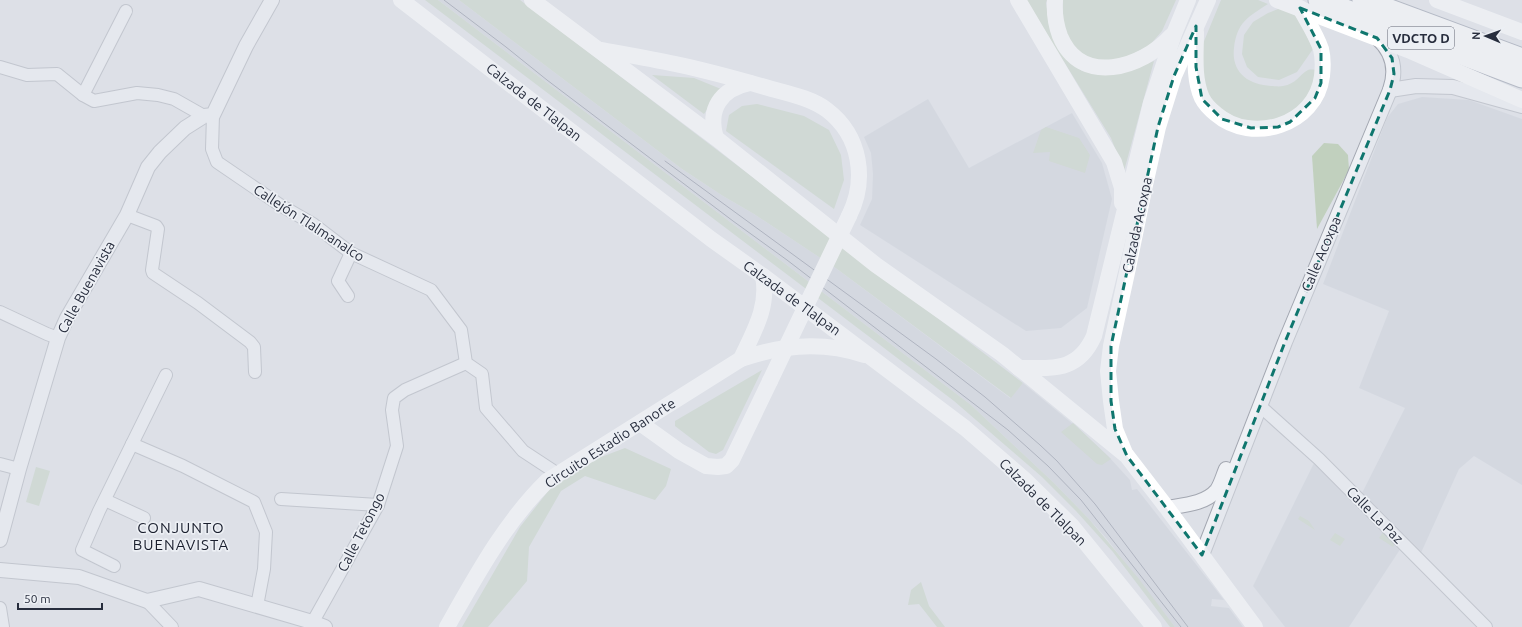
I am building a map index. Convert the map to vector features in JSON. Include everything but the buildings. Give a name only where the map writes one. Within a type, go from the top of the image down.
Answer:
[{"type":"highway","name":"VDCTO D","points":[[1319,0],[1522,77]]},
{"type":"highway","name":"VDCTO D","points":[[1363,0],[1522,59]]},
{"type":"main road","name":"Calzada de Tlalpan","points":[[401,0],[712,240],[875,359],[965,428],[1024,480],[1072,526],[1154,627]]},
{"type":"main road","points":[[532,0],[716,138],[876,265],[1002,354],[1127,456],[1255,627]]},
{"type":"main road","points":[[1018,0],[1114,162],[1122,188],[1122,218]]},
{"type":"main road","points":[[1055,0],[1056,23],[1066,48],[1078,60],[1092,66],[1106,67],[1123,65],[1138,60],[1162,47],[1174,34]]},
{"type":"main road","name":"Calzada Acoxpa","points":[[1019,368],[1044,368],[1066,365],[1079,359],[1089,348],[1094,336],[1151,103],[1174,34],[1188,0]]},
{"type":"main road","name":"Calzada Acoxpa","points":[[1127,456],[1115,429],[1108,371],[1110,346],[1127,274],[1158,126],[1174,76],[1208,0]]},
{"type":"main road","points":[[1277,0],[1408,50],[1522,100]]},
{"type":"main road","points":[[1437,0],[1454,3],[1522,32]]},
{"type":"main road","points":[[1196,26],[1196,67],[1202,99],[1211,110],[1222,119],[1236,125],[1251,128],[1278,127],[1290,122],[1303,113],[1314,98],[1321,83],[1323,66],[1321,49],[1300,8]]},
{"type":"main road","points":[[598,50],[679,65],[791,94],[819,105],[833,115],[846,129],[855,146],[859,165],[860,176],[857,197],[849,216],[732,460],[726,466],[706,466],[679,451],[640,423]]},
{"type":"main road","points":[[716,138],[713,118],[719,101],[728,91],[750,83]]},
{"type":"main road","points":[[741,359],[764,307],[765,290],[763,276]]},
{"type":"main road","name":"Circuito Estadio Banorte","points":[[447,627],[466,592],[514,519],[538,489],[547,481],[741,359],[773,350],[806,346],[835,348],[875,359]]},
{"type":"street","points":[[0,67],[27,75],[57,74],[83,95],[94,101],[137,93],[158,95],[174,99],[209,116],[272,0]]},
{"type":"street","points":[[83,95],[126,10]]},
{"type":"street","name":"Calle Acoxpa","points":[[1202,555],[1285,342],[1390,90],[1394,74],[1392,58],[1386,47],[1377,38]]},
{"type":"street","points":[[1390,90],[1416,86],[1454,87],[1522,106]]},
{"type":"street","name":"Calle Buenavista","points":[[0,540],[3,517],[58,338],[67,318],[126,215],[148,167],[160,152],[185,128],[209,116]]},
{"type":"street","name":"Callejón Tlalmanalco","points":[[209,116],[212,149],[217,162],[280,205],[313,224],[351,254],[431,290],[460,330],[466,363]]},
{"type":"street","points":[[126,215],[156,226],[158,229],[152,270],[154,273],[198,303],[250,342],[254,347],[255,372]]},
{"type":"street","points":[[348,296],[338,281],[351,254]]},
{"type":"street","points":[[0,312],[58,338]]},
{"type":"street","points":[[466,363],[482,374],[486,408],[523,451],[558,474]]},
{"type":"street","name":"Calle Tetongo","points":[[316,625],[378,505],[397,446],[392,410],[394,398],[405,390],[466,363]]},
{"type":"street","points":[[114,566],[82,550],[166,374]]},
{"type":"street","name":"Calle La Paz","points":[[1260,406],[1319,458],[1486,627]]},
{"type":"street","name":"Calle Acoxpa","points":[[1167,508],[1197,502],[1211,496],[1217,489],[1241,432],[1255,420]]},
{"type":"street","points":[[132,444],[183,466],[254,502],[266,532],[264,569],[257,606]]},
{"type":"street","points":[[0,464],[19,469]]},
{"type":"street","points":[[281,498],[378,505]]},
{"type":"street","points":[[105,500],[144,518]]},
{"type":"street","points":[[0,570],[79,577],[146,601],[172,627]]},
{"type":"street","points":[[146,601],[199,589],[316,625]]},
{"type":"street","points":[[0,608],[3,627]]},
{"type":"highlighted area","points":[[1300,8],[1377,38],[1392,58],[1394,74],[1390,90],[1285,342],[1202,555],[1127,456],[1115,429],[1111,401],[1111,346],[1158,127],[1174,76],[1196,26],[1196,67],[1202,99],[1222,119],[1251,128],[1278,127],[1290,122],[1315,98],[1321,83],[1321,49]]},
{"type":"shaded area","points":[[438,0],[459,0],[682,169],[754,214],[837,269],[1010,398],[1023,383],[1079,429],[1109,457],[1130,480],[1132,490],[1137,489],[1224,600],[1212,599],[1211,606],[1229,608],[1243,627],[1175,627],[1106,538],[1089,519],[1054,483],[971,405]]},
{"type":"shaded area","points":[[1422,97],[1469,100],[1522,119],[1522,485],[1474,456],[1459,469],[1420,555],[1360,497],[1405,408],[1359,388],[1389,311],[1323,284],[1387,118],[1398,104]]},
{"type":"shaded area","points":[[928,99],[969,168],[1072,113],[1102,163],[1112,199],[1087,308],[1061,328],[1026,331],[860,225],[872,199],[873,174],[871,153],[864,137]]},
{"type":"shaded area","points":[[1314,463],[1401,548],[1349,627],[1285,627],[1253,586]]},
{"type":"green space","points":[[425,0],[438,0],[971,405],[1054,483],[1089,519],[1139,579],[1175,627],[1170,627],[1113,552],[1076,511],[1042,477],[954,401]]},
{"type":"green space","points":[[459,0],[520,0],[1023,383],[1011,398],[837,269],[754,214],[682,169]]},
{"type":"green space","points":[[1026,0],[1047,0],[1046,3],[1050,27],[1067,58],[1082,71],[1100,74],[1128,71],[1154,61],[1124,171],[1111,138]]},
{"type":"green space","points":[[1063,0],[1176,0],[1162,31],[1149,46],[1120,60],[1092,60],[1071,46],[1063,24]]},
{"type":"green space","points":[[1221,0],[1258,0],[1268,4],[1245,21],[1238,32],[1236,39],[1234,48],[1235,64],[1238,70],[1248,80],[1263,85],[1281,86],[1291,83],[1308,70],[1318,70],[1306,102],[1278,122],[1245,123],[1217,107],[1206,90],[1200,51]]},
{"type":"green space","points":[[1283,7],[1296,13],[1313,49],[1297,72],[1279,80],[1258,77],[1247,67],[1242,54],[1244,35],[1253,22],[1268,13]]},
{"type":"green space","points":[[652,75],[694,78],[721,89],[704,114]]},
{"type":"green space","points":[[757,104],[804,116],[829,130],[841,155],[844,180],[834,209],[726,131],[729,115],[742,106]]},
{"type":"green space","points":[[1046,127],[1079,138],[1090,155],[1085,173],[1049,161],[1050,152],[1033,153],[1041,130]]},
{"type":"green space","points":[[1324,143],[1338,144],[1348,155],[1349,170],[1317,229],[1312,156]]},
{"type":"green space","points":[[762,370],[723,450],[716,454],[709,452],[675,426],[675,421]]},
{"type":"green space","points":[[1073,423],[1111,459],[1102,465],[1097,464],[1061,432]]},
{"type":"green space","points":[[625,448],[671,469],[666,486],[655,500],[585,476],[561,491],[529,547],[527,581],[488,627],[462,627],[520,527],[549,490],[596,459]]},
{"type":"green space","points":[[36,467],[50,471],[39,506],[26,502]]},
{"type":"green space","points":[[1300,516],[1309,521],[1315,530],[1298,519]]},
{"type":"green space","points":[[1384,531],[1396,543],[1393,547],[1379,538]]},
{"type":"green space","points":[[1335,533],[1345,539],[1340,546],[1330,540]]},
{"type":"green space","points":[[921,582],[929,606],[945,627],[937,627],[919,604],[908,605],[911,590]]},
{"type":"tram line","points":[[444,0],[1008,430],[1048,466],[1081,500],[1181,627]]},
{"type":"tram line","points":[[665,161],[936,359],[985,397],[1040,445],[1057,461],[1095,504],[1188,627]]},
{"type":"district","name":"CONJUNTO BUENAVISTA","points":[[181,536]]}]
